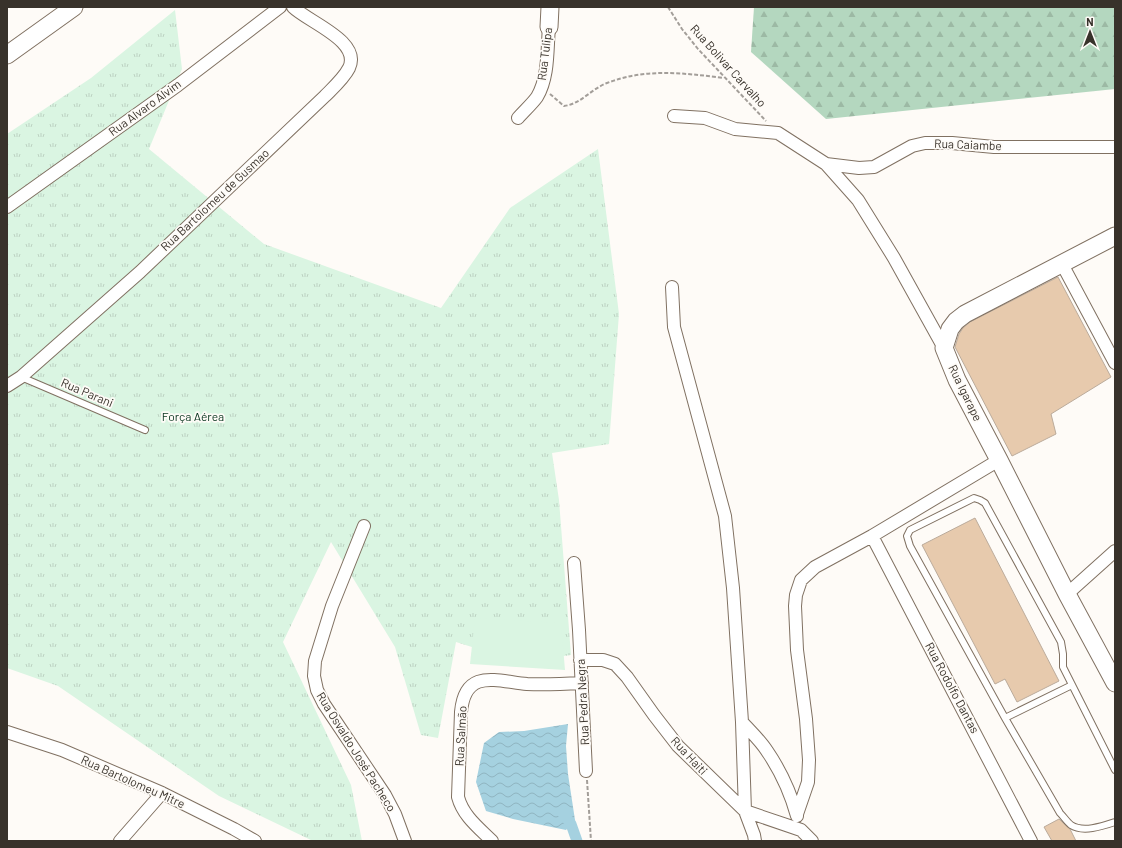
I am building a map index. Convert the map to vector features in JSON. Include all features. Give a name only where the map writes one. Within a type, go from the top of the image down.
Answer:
[{"type":"main road","points":[[7,55],[74,7]]},
{"type":"main road","name":"Rua Tulipa","points":[[549,27],[550,7]]},
{"type":"main road","points":[[944,348],[950,329],[956,321],[965,314],[1115,236]]},
{"type":"main road","name":"Rua Igarape","points":[[944,348],[957,380],[1067,594],[1115,683]]},
{"type":"street","name":"Rua Alvaro Alvim","points":[[7,207],[178,85],[280,7]]},
{"type":"street","name":"Rua Bartolomeu de Gusmao","points":[[7,386],[20,377],[140,272],[326,96],[349,69],[352,56],[349,48],[322,26],[299,13],[293,7]]},
{"type":"street","name":"Rua Tulipa","points":[[518,118],[536,97],[541,87],[545,73],[549,27]]},
{"type":"street","points":[[674,116],[705,118],[735,129],[778,134]]},
{"type":"street","name":"Rua Igarape","points":[[778,134],[826,164],[858,200],[894,258],[944,348]]},
{"type":"street","name":"Rua Caiambe","points":[[826,164],[859,168],[874,167],[912,146],[925,143],[952,143],[994,147],[1115,147]]},
{"type":"street","points":[[1062,264],[1110,346],[1115,364]]},
{"type":"street","points":[[672,287],[674,327],[725,516],[732,581],[742,722],[745,811],[756,839]]},
{"type":"street","points":[[797,814],[808,782],[809,760],[797,650],[795,606],[800,580],[815,567],[872,536],[999,460]]},
{"type":"street","name":"Rua Osvaldo José Pacheco","points":[[364,526],[332,606],[315,661],[314,676],[317,690],[324,704],[385,795],[395,814],[405,841]]},
{"type":"street","name":"Rua Rodolfo Dantas","points":[[872,536],[1031,841]]},
{"type":"street","points":[[1067,594],[1115,551]]},
{"type":"street","name":"Rua Pedra Negra","points":[[574,563],[580,630],[580,660],[586,772]]},
{"type":"street","name":"Rua Haiti","points":[[580,660],[603,660],[616,664],[678,746],[745,811],[812,841]]},
{"type":"street","name":"Rua Salmão","points":[[492,841],[465,814],[458,797],[461,712],[462,702],[466,691],[476,682],[489,679],[528,684],[582,683]]},
{"type":"street","points":[[742,722],[766,749],[776,764],[797,814],[801,835]]},
{"type":"street","name":"Rua Bartolomeu Mitre","points":[[7,732],[62,750],[162,794],[234,829],[255,841]]},
{"type":"street","points":[[120,841],[162,794]]},
{"type":"lane","name":"Rua Parani","points":[[20,377],[145,430]]},
{"type":"lane","points":[[1115,770],[1063,667],[1061,642],[985,503],[974,498],[910,530],[907,536],[910,546],[1005,718],[1060,813],[1072,826],[1086,829],[1101,827],[1115,822]]},
{"type":"lane","points":[[1005,718],[1072,685]]},
{"type":"path","name":"Rua Bolivar Carvalho","points":[[668,7],[682,29],[724,78],[778,134]]},
{"type":"path","points":[[541,87],[564,106],[571,105],[584,98],[600,86],[623,77],[644,74],[680,73],[724,78]]},
{"type":"path","points":[[586,772],[591,841]]},
{"type":"green space","points":[[754,7],[1115,7],[1115,89],[826,119],[751,52]]},
{"type":"green space","name":"Força Aérea","points":[[175,10],[182,69],[149,149],[264,244],[441,308],[510,208],[598,149],[619,314],[609,444],[552,453],[559,500],[571,655],[520,662],[456,642],[438,738],[421,735],[395,647],[331,542],[283,642],[351,785],[362,841],[313,841],[219,796],[58,686],[7,668],[7,134],[91,78]]},
{"type":"green space","points":[[475,618],[561,623],[565,670],[470,664]]},
{"type":"water","points":[[568,724],[566,746],[568,774],[575,820],[566,830],[513,819],[486,811],[476,782],[484,743],[499,732],[524,731]]},
{"type":"building","points":[[1058,277],[1111,377],[1051,414],[1056,434],[1012,456],[955,347],[959,334],[970,322]]},
{"type":"building","points":[[975,518],[1059,681],[1017,702],[1005,679],[995,684],[922,545]]},
{"type":"building","points":[[1059,819],[1070,829],[1076,841],[1052,841],[1044,827]]},
{"type":"waterway","points":[[562,812],[571,824],[577,841]]}]
